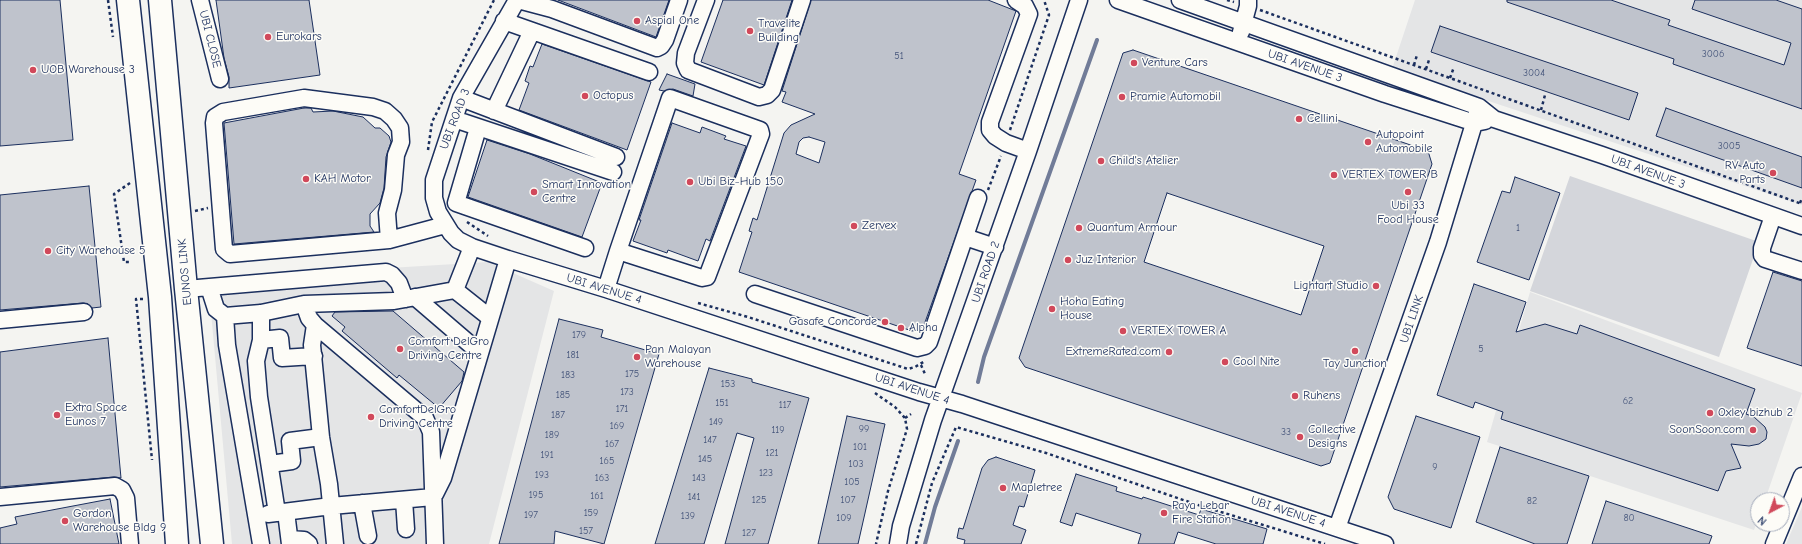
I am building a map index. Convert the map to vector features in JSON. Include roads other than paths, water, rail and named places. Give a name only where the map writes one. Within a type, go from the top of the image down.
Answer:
[{"type":"highway","points":[[128,0],[160,297],[177,544]]},
{"type":"highway","name":"EUNOS LINK","points":[[160,0],[186,288],[212,544]]},
{"type":"street","name":"UBI CLOSE","points":[[200,0],[220,79]]},
{"type":"street","points":[[518,0],[554,4],[657,48],[661,46],[665,40],[679,0]]},
{"type":"street","name":"UBI ROAD 3","points":[[445,225],[438,212],[434,198],[434,180],[461,98],[504,21],[518,0]]},
{"type":"street","points":[[706,0],[686,53],[685,62],[688,70],[759,97],[767,95],[772,90],[802,0]]},
{"type":"street","points":[[1016,0],[1025,6],[1029,14],[990,122],[990,130],[995,136],[1006,143],[1028,150]]},
{"type":"street","name":"UBI ROAD 2","points":[[898,544],[901,526],[919,463],[940,398],[995,247],[1079,0]]},
{"type":"street","name":"UBI AVENUE 3","points":[[1118,0],[1238,43],[1475,123]]},
{"type":"street","points":[[1164,16],[1170,0]]},
{"type":"street","name":"UBI AVENUE 3","points":[[1180,0],[1247,9],[1479,107],[1494,119],[1802,226]]},
{"type":"street","points":[[1238,43],[1247,9]]},
{"type":"street","points":[[504,21],[649,72]]},
{"type":"street","points":[[494,112],[532,32]]},
{"type":"street","points":[[389,240],[387,213],[393,190],[396,155],[400,142],[400,128],[394,119],[385,111],[373,107],[304,98],[223,112],[215,117],[214,123],[224,249],[230,254],[389,240],[445,225]]},
{"type":"street","points":[[454,119],[478,128],[615,164],[461,98]]},
{"type":"street","points":[[606,289],[618,251],[670,98],[680,100],[760,130],[761,134],[707,277],[702,278],[618,251]]},
{"type":"street","name":"UBI LINK","points":[[1337,528],[1408,330],[1479,107]]},
{"type":"street","points":[[1475,123],[1494,119]]},
{"type":"street","points":[[478,128],[456,203],[585,248]]},
{"type":"street","points":[[755,294],[917,348],[929,342],[965,237],[982,196]]},
{"type":"street","points":[[1773,216],[1762,248],[1762,255],[1765,259],[1802,271]]},
{"type":"street","name":"UBI AVENUE 4","points":[[445,225],[458,240],[472,247],[606,289],[1385,544]]},
{"type":"street","points":[[965,237],[995,247]]},
{"type":"street","points":[[455,290],[472,247]]},
{"type":"street","points":[[433,497],[443,478],[489,316],[508,259]]},
{"type":"street","points":[[186,288],[386,272],[392,275],[410,298],[479,352]]},
{"type":"street","points":[[209,287],[216,309],[225,316],[261,313],[304,304],[410,298],[455,290],[489,316]]},
{"type":"street","points":[[304,304],[309,318],[315,324],[425,418],[431,432],[435,544]]},
{"type":"street","points":[[0,320],[84,312]]},
{"type":"street","points":[[261,313],[261,340],[256,361],[270,464],[281,512],[290,541],[304,540],[309,544]]},
{"type":"street","points":[[225,316],[227,345],[260,544]]},
{"type":"street","points":[[315,324],[312,345],[321,437],[329,484],[335,544]]},
{"type":"street","points":[[261,340],[280,338],[282,358],[314,356]]},
{"type":"street","points":[[270,464],[292,461],[290,441],[321,437]]},
{"type":"street","points":[[1774,544],[1802,476]]},
{"type":"street","points":[[0,497],[115,486],[122,490],[126,498],[130,544]]},
{"type":"street","points":[[256,515],[331,506],[433,497]]},
{"type":"street","points":[[404,500],[406,529]]},
{"type":"street","points":[[362,503],[368,536]]},
{"type":"waterway","points":[[978,382],[984,357],[1097,40]]},
{"type":"waterway","points":[[925,544],[935,507],[958,441]]},
{"type":"place","name":"Aspial One","points":[[637,21]]},
{"type":"place","name":"Travelite Building","points":[[750,31]]},
{"type":"place","name":"Eurokars","points":[[268,37]]},
{"type":"place","name":"Venture Cars","points":[[1134,63]]},
{"type":"place","name":"UOB Warehouse 3","points":[[33,70]]},
{"type":"place","name":"Octopus","points":[[585,96]]},
{"type":"place","name":"Pramie Automobil","points":[[1122,97]]},
{"type":"place","name":"Cellini","points":[[1299,119]]},
{"type":"place","name":"Autopoint Automobile","points":[[1368,142]]},
{"type":"place","name":"Child's Atelier","points":[[1101,161]]},
{"type":"place","name":"RV Auto Parts","points":[[1773,173]]},
{"type":"place","name":"VERTEX TOWER B","points":[[1334,175]]},
{"type":"place","name":"KAH Motor","points":[[306,179]]},
{"type":"place","name":"Ubi Biz-Hub 150","points":[[690,182]]},
{"type":"place","name":"Smart Innovation Centre","points":[[534,192]]},
{"type":"place","name":"Ubi 33 Food House","points":[[1408,192]]},
{"type":"place","name":"Zervex","points":[[854,226]]},
{"type":"place","name":"Quantum Armour","points":[[1079,228]]},
{"type":"place","name":"City Warehouse 5","points":[[48,251]]},
{"type":"place","name":"Juz Interior","points":[[1068,260]]},
{"type":"place","name":"Lightart Studio","points":[[1376,286]]},
{"type":"place","name":"Hoha Eating House","points":[[1052,309]]},
{"type":"place","name":"Gasafe Concorde","points":[[885,322]]},
{"type":"place","name":"Alpha","points":[[901,328]]},
{"type":"place","name":"VERTEX TOWER A","points":[[1123,331]]},
{"type":"place","name":"Comfort DelGro Driving Centre","points":[[400,349]]},
{"type":"place","name":"Tay Junction","points":[[1355,351]]},
{"type":"place","name":"ExtremeRated.com","points":[[1169,352]]},
{"type":"place","name":"Pan Malayan Warehouse","points":[[637,357]]},
{"type":"place","name":"Cool Nite","points":[[1225,362]]},
{"type":"place","name":"Ruhens","points":[[1295,396]]},
{"type":"place","name":"Oxley bizhub 2","points":[[1710,413]]},
{"type":"place","name":"Extra Space Eunos 7","points":[[57,415]]},
{"type":"place","name":"ComfortDelGro Driving Centre","points":[[371,417]]},
{"type":"place","name":"SoonSoon.com","points":[[1753,430]]},
{"type":"place","name":"Collective Designs","points":[[1300,437]]},
{"type":"place","name":"Mapletree","points":[[1003,488]]},
{"type":"place","name":"Paya Lebar Fire Station","points":[[1164,513]]},
{"type":"place","name":"Gordon Warehouse Bldg 9","points":[[65,521]]}]
